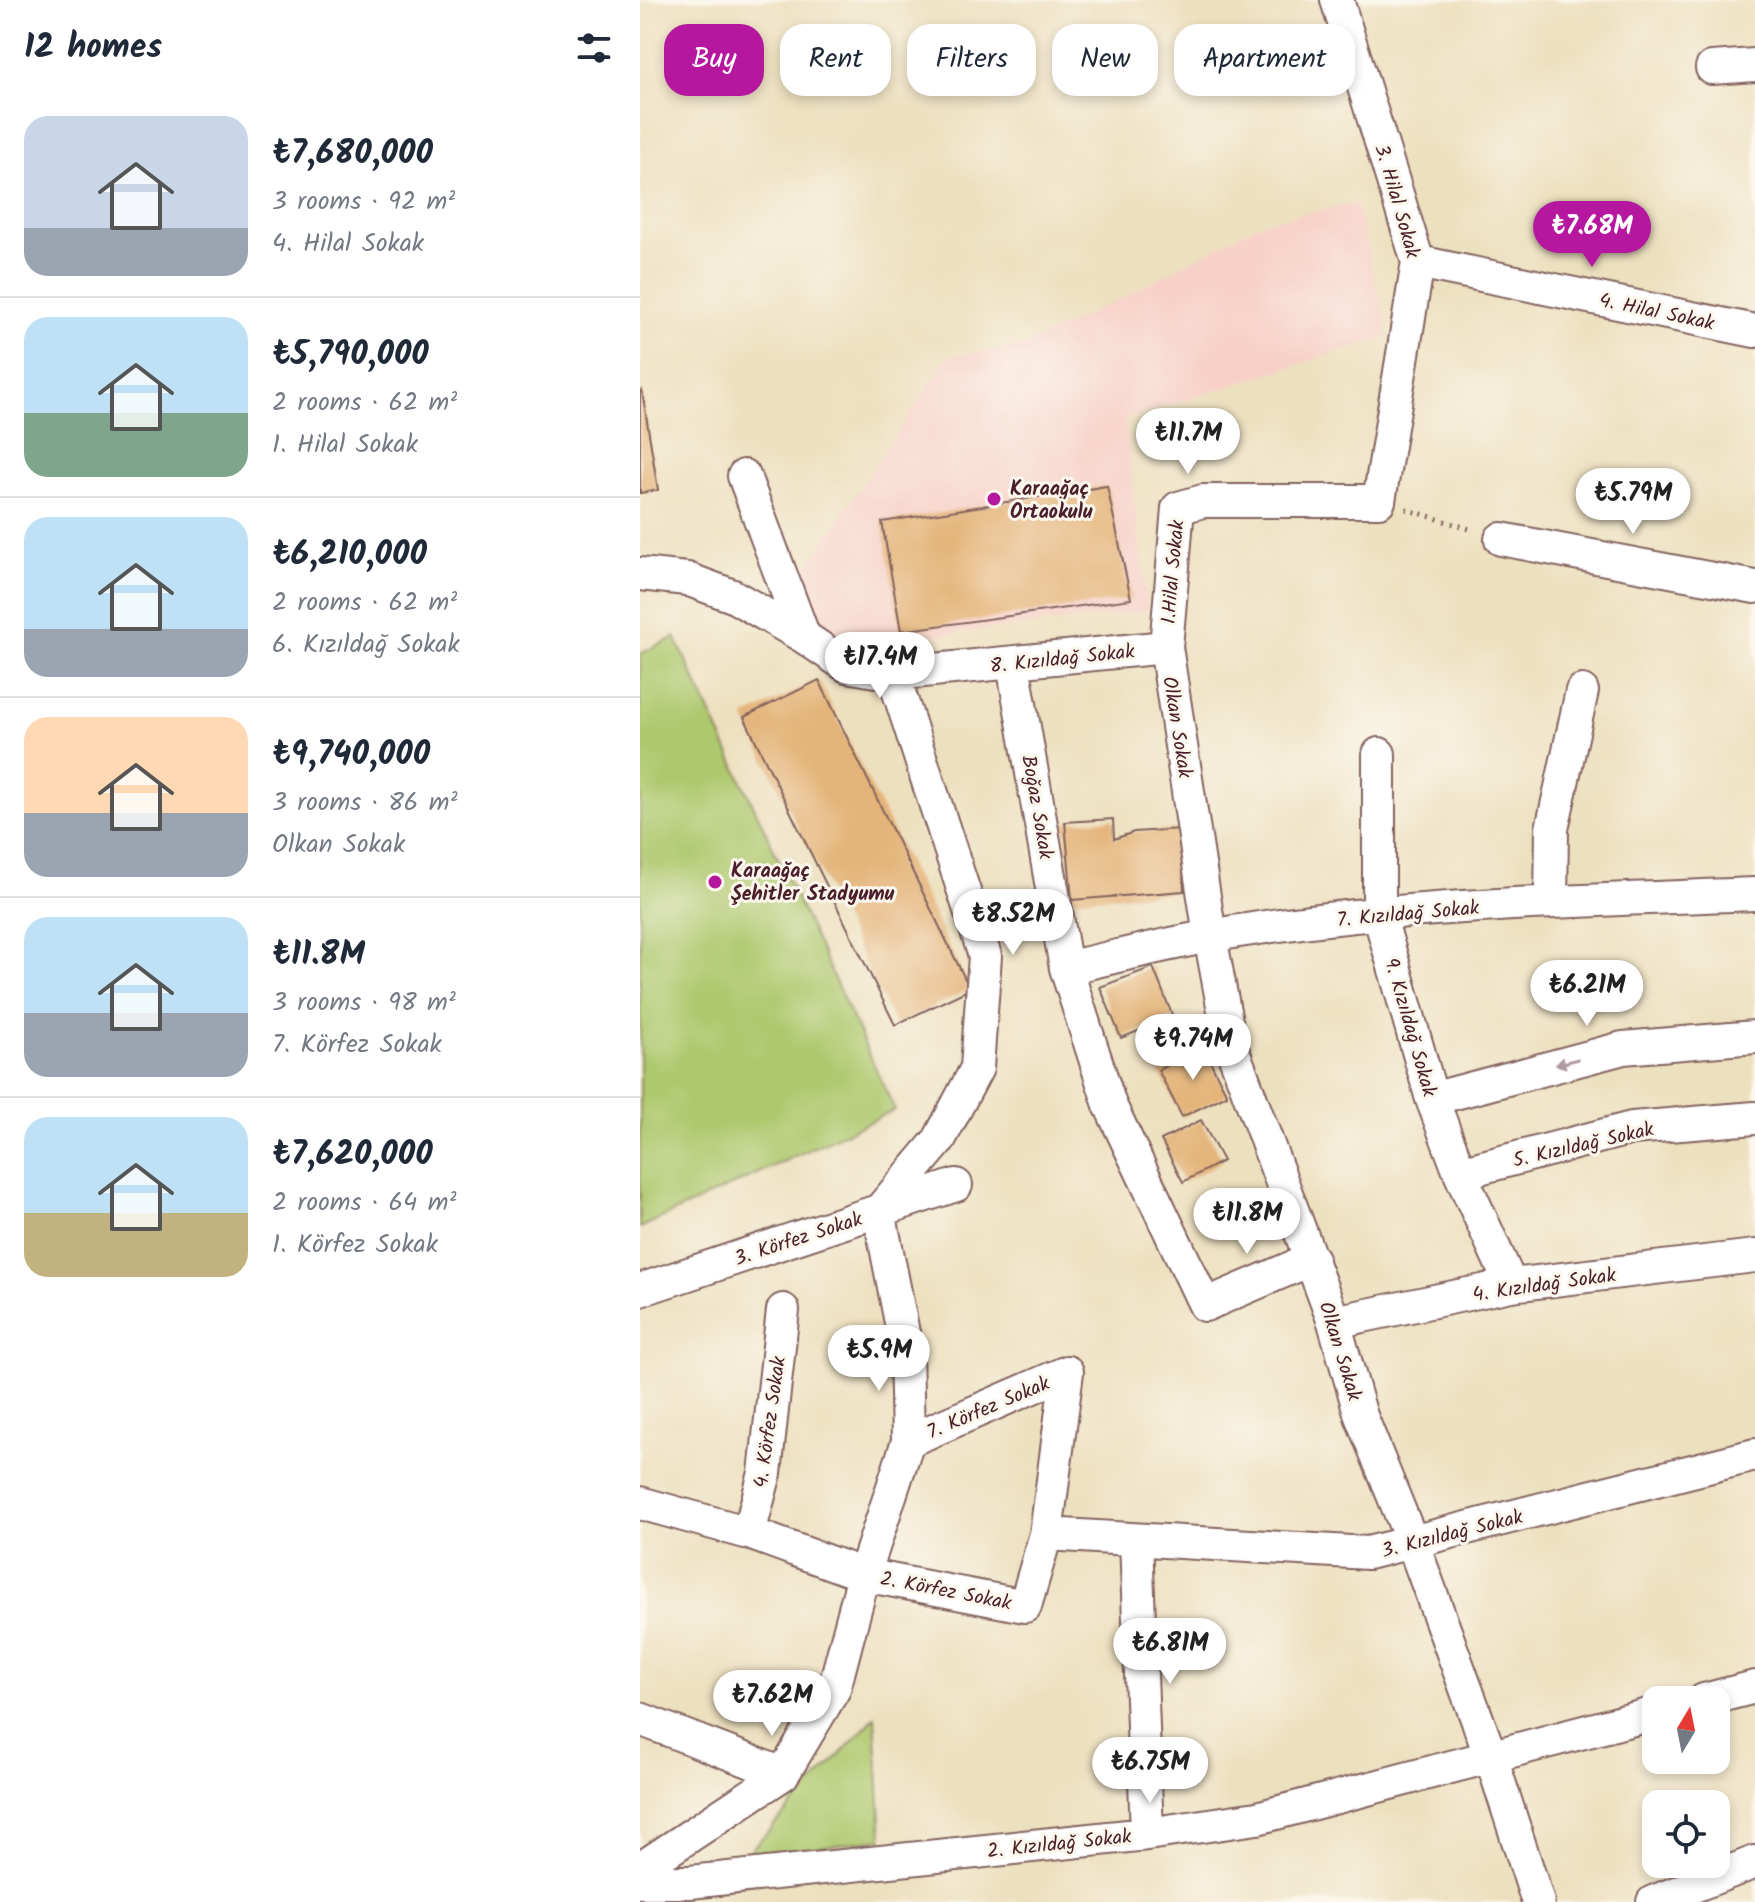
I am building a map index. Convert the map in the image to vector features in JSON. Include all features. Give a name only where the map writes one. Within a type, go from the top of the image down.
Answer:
[{"type":"street","name":"3. Hilal Sokak","points":[[1337,0],[1418,262],[1379,501]]},
{"type":"street","points":[[1712,68],[1755,65]]},
{"type":"street","name":"4. Hilal Sokak","points":[[1418,262],[1755,331]]},
{"type":"street","points":[[744,476],[804,637]]},
{"type":"street","name":"1.Hilal Sokak","points":[[1166,647],[1178,508],[1203,501],[1379,501]]},
{"type":"street","points":[[1501,539],[1755,587]]},
{"type":"street","name":"8. Kızıldağ Sokak","points":[[640,574],[687,579],[733,596],[847,666],[893,674],[1166,647]]},
{"type":"street","name":"Olkan Sokak","points":[[1166,647],[1210,936],[1230,1043],[1312,1259],[1361,1416],[1413,1544],[1491,1757],[1538,1902]]},
{"type":"street","name":"Boğaz Sokak","points":[[1013,664],[1066,968],[1110,1105],[1205,1305],[1312,1259]]},
{"type":"street","points":[[664,1886],[783,1774],[834,1689],[864,1575],[908,1441],[906,1348],[879,1211],[939,1140],[977,1068],[985,956],[893,674]]},
{"type":"street","points":[[1551,902],[1552,829],[1582,691]]},
{"type":"street","name":"9. Kızıldağ Sokak","points":[[1379,754],[1379,914],[1432,1099],[1460,1173],[1511,1285]]},
{"type":"street","name":"7. Kızıldağ Sokak","points":[[1066,968],[1210,936],[1379,914],[1551,902],[1755,894]]},
{"type":"street","points":[[1432,1099],[1623,1048],[1755,1037]]},
{"type":"street","name":"5. Kızıldağ Sokak","points":[[1460,1173],[1632,1128],[1755,1118]]},
{"type":"street","name":"3. Körfez Sokak","points":[[640,1290],[956,1185]]},
{"type":"street","name":"4. Kızıldağ Sokak","points":[[1334,1322],[1511,1285],[1755,1256]]},
{"type":"street","name":"4. Körfez Sokak","points":[[749,1533],[765,1473],[783,1310]]},
{"type":"street","name":"7. Körfez Sokak","points":[[908,1441],[1067,1372]]},
{"type":"street","name":"2. Körfez Sokak","points":[[640,1503],[749,1533],[864,1575],[1025,1606],[1046,1534],[1067,1372]]},
{"type":"street","name":"3. Kızıldağ Sokak","points":[[1046,1534],[1368,1553],[1755,1455]]},
{"type":"street","points":[[1136,1540],[1147,1834]]},
{"type":"street","points":[[1730,1693],[1755,1687]]},
{"type":"street","name":"2. Kızıldağ Sokak","points":[[664,1886],[1147,1834],[1257,1818],[1642,1717]]},
{"type":"street","points":[[640,1719],[783,1774]]},
{"type":"street","points":[[1653,1902],[1755,1862]]},
{"type":"path","points":[[1379,501],[1501,539]]},
{"type":"shaded area","name":"Karaağaç Ortaokulu","points":[[1356,203],[1389,336],[1125,419],[1148,612],[836,646],[799,579],[949,356],[1023,346],[1126,296],[1263,222]]},
{"type":"green space","name":"Karaağaç Şehitler Stadyumu","points":[[675,637],[895,1110],[640,1228],[640,654]]},
{"type":"green space","points":[[875,1717],[882,1839],[745,1856]]},
{"type":"building","points":[[640,391],[658,490],[640,493]]},
{"type":"building","points":[[1107,486],[1131,599],[901,631],[882,522]]},
{"type":"building","points":[[819,680],[970,989],[895,1025],[744,717]]},
{"type":"building","points":[[1113,819],[1114,839],[1134,832],[1181,829],[1184,891],[1072,900],[1065,822]]},
{"type":"building","points":[[1153,967],[1173,1017],[1121,1038],[1100,987]]},
{"type":"building","points":[[1203,1047],[1227,1095],[1182,1117],[1158,1070]]},
{"type":"building","points":[[1201,1120],[1223,1161],[1183,1182],[1161,1140]]},
{"type":"place","name":"Karaağaç Ortaokulu","points":[[994,499]]},
{"type":"place","name":"Karaağaç Şehitler Stadyumu","points":[[715,882]]}]
